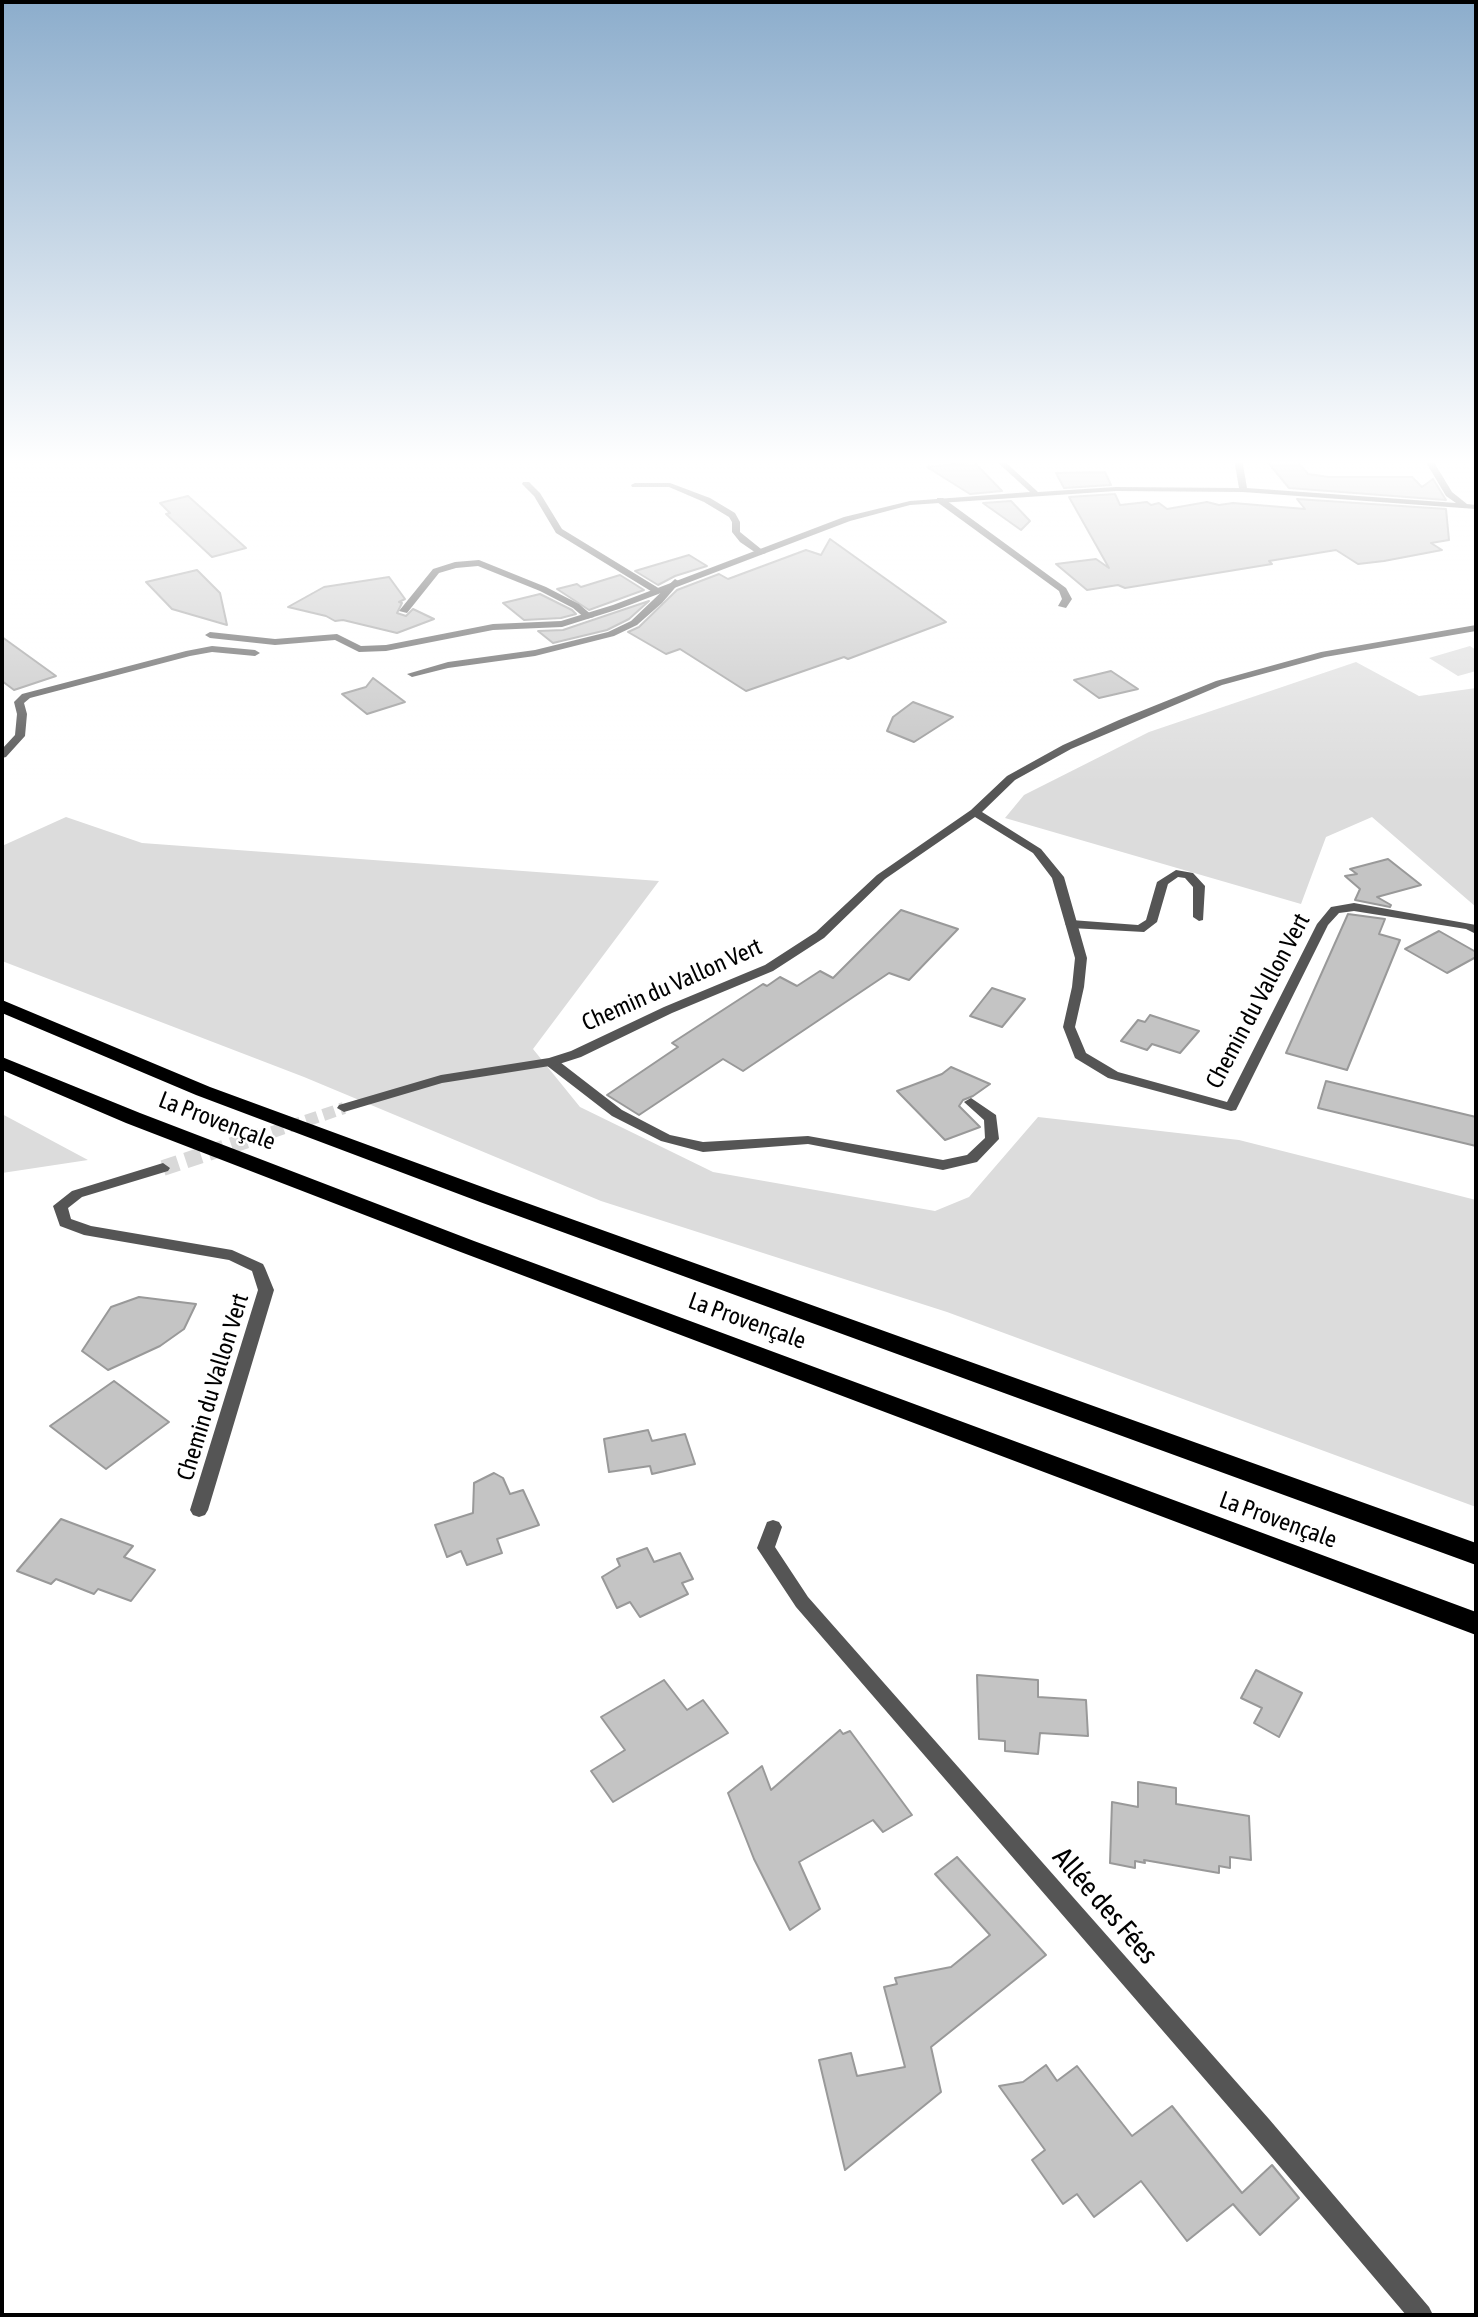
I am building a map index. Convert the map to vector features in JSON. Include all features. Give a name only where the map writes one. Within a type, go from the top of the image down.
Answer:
[{"type":"highway","name":"La Provençale","points":[[2,1006],[203,1091],[1476,1554]]},
{"type":"highway","name":"La Provençale","points":[[2,1063],[133,1118],[466,1247],[1476,1624]]},
{"type":"street","points":[[404,611],[436,571],[448,567]]},
{"type":"street","points":[[489,567],[543,589],[576,606],[589,617]]},
{"type":"street","points":[[618,567],[657,591]]},
{"type":"street","points":[[210,635],[275,642],[337,637],[359,649],[386,648],[492,627],[562,624],[589,617],[720,567]]},
{"type":"street","points":[[1032,567],[1063,590],[1067,599],[1062,606]]},
{"type":"street","points":[[412,674],[448,665],[535,653],[611,634],[634,623],[659,601],[675,582]]},
{"type":"street","name":"Chemin du Vallon Vert","points":[[344,1108],[441,1079],[551,1062],[576,1054],[668,1010],[769,968],[820,935],[881,877],[975,812],[1011,778],[1067,747],[1219,683],[1324,654],[1476,628]]},
{"type":"street","points":[[2,755],[20,736],[22,714],[19,702],[26,696],[189,653],[212,649],[255,653]]},
{"type":"street","name":"Chemin du Vallon Vert","points":[[975,812],[1037,851],[1058,877],[1081,958],[1069,1027],[1080,1055],[1113,1075],[1231,1107],[1323,923],[1335,910],[1354,907],[1469,926],[1476,930]]},
{"type":"street","points":[[1072,924],[1140,929],[1151,922],[1163,882],[1176,873],[1189,875],[1199,886],[1199,917]]},
{"type":"street","points":[[551,1062],[617,1113],[666,1138],[703,1147],[808,1140],[943,1165],[972,1158],[992,1139],[991,1118],[971,1102]]},
{"type":"street","name":"Chemin du Vallon Vert","points":[[163,1168],[77,1194],[60,1206],[65,1222],[89,1231],[232,1255],[258,1268],[266,1290],[199,1510]]},
{"type":"street","name":"Allée des Fées","points":[[773,1527],[766,1548],[802,1602],[1261,2127],[1421,2315]]},
{"type":"shaded area","points":[[1470,646],[1476,650],[1476,671],[1458,676],[1429,658]]},
{"type":"shaded area","points":[[1356,662],[1419,696],[1476,688],[1476,907],[1372,817],[1326,837],[1301,904],[1005,818],[1024,795],[1149,732]]},
{"type":"shaded area","points":[[66,817],[142,843],[659,881],[533,1049],[580,1107],[713,1172],[935,1211],[969,1197],[1038,1117],[1239,1140],[1476,1200],[1476,1507],[947,1312],[601,1201],[304,1077],[2,961],[2,846]]},
{"type":"shaded area","points":[[2,1114],[88,1160],[2,1173]]},
{"type":"building","points":[[648,567],[703,567],[675,576],[658,585],[635,571]]},
{"type":"building","points":[[760,567],[869,567],[946,622],[848,659],[844,657],[746,691],[680,649],[666,654],[628,632],[639,627],[677,590],[719,574],[728,579]]},
{"type":"building","points":[[1060,567],[1253,567],[1125,588],[1118,585],[1087,590]]},
{"type":"building","points":[[197,570],[220,593],[227,625],[172,609],[146,582]]},
{"type":"building","points":[[620,575],[644,590],[589,610],[557,589],[577,584],[581,587]]},
{"type":"building","points":[[389,577],[405,599],[399,602],[402,603],[397,613],[406,616],[413,609],[434,619],[397,633],[343,620],[335,621],[326,616],[288,607],[324,587]]},
{"type":"building","points":[[540,594],[576,614],[561,618],[524,620],[503,603]]},
{"type":"building","points":[[649,601],[629,619],[607,630],[553,643],[538,631],[563,630]]},
{"type":"building","points":[[2,637],[56,676],[14,690],[2,681]]},
{"type":"building","points":[[1111,671],[1138,689],[1099,698],[1074,680]]},
{"type":"building","points":[[373,678],[405,702],[367,714],[342,694],[366,687]]},
{"type":"building","points":[[913,702],[953,717],[914,742],[887,731],[893,717]]},
{"type":"building","points":[[1388,859],[1421,885],[1377,897],[1391,905],[1390,907],[1355,900],[1360,889],[1345,876],[1357,874],[1350,869]]},
{"type":"building","points":[[901,910],[958,929],[909,980],[889,973],[743,1071],[723,1059],[639,1115],[607,1095],[678,1047],[672,1043],[763,984],[767,986],[780,977],[797,986],[820,971],[833,978]]},
{"type":"building","points":[[1348,914],[1385,919],[1379,934],[1400,940],[1347,1070],[1286,1053]]},
{"type":"building","points":[[1439,931],[1476,952],[1476,957],[1447,973],[1405,949]]},
{"type":"building","points":[[992,988],[1025,999],[1002,1027],[970,1016]]},
{"type":"building","points":[[1150,1015],[1199,1031],[1180,1053],[1152,1044],[1147,1050],[1121,1041],[1138,1020],[1145,1022]]},
{"type":"building","points":[[951,1067],[990,1084],[963,1100],[959,1106],[980,1127],[945,1140],[897,1091],[942,1074]]},
{"type":"building","points":[[1326,1081],[1476,1117],[1476,1146],[1318,1108]]},
{"type":"building","points":[[139,1297],[196,1304],[184,1329],[160,1346],[108,1370],[82,1351],[111,1307]]},
{"type":"building","points":[[114,1381],[169,1422],[106,1469],[50,1426]]},
{"type":"building","points":[[648,1430],[652,1441],[685,1434],[695,1464],[652,1474],[650,1466],[609,1472],[604,1439]]},
{"type":"building","points":[[494,1473],[503,1478],[510,1494],[523,1490],[539,1525],[497,1539],[502,1553],[467,1565],[461,1551],[447,1557],[435,1525],[473,1513],[474,1483]]},
{"type":"building","points":[[61,1519],[133,1546],[124,1557],[155,1570],[131,1601],[98,1589],[94,1594],[56,1579],[51,1584],[17,1571]]},
{"type":"building","points":[[647,1548],[654,1562],[680,1553],[693,1579],[682,1583],[688,1594],[640,1617],[630,1602],[617,1608],[602,1577],[620,1566],[617,1559]]},
{"type":"building","points":[[1256,1670],[1302,1693],[1279,1737],[1254,1723],[1262,1708],[1241,1698]]},
{"type":"building","points":[[977,1675],[1038,1680],[1038,1697],[1086,1700],[1088,1736],[1040,1733],[1038,1754],[1005,1751],[1005,1741],[979,1739]]},
{"type":"building","points":[[664,1680],[687,1710],[703,1700],[728,1733],[613,1802],[591,1771],[625,1750],[601,1717]]},
{"type":"building","points":[[840,1730],[843,1734],[850,1731],[912,1815],[883,1832],[873,1820],[799,1862],[820,1909],[790,1930],[754,1859],[728,1793],[762,1766],[771,1790]]},
{"type":"building","points":[[1138,1782],[1176,1788],[1176,1804],[1249,1816],[1251,1860],[1230,1857],[1230,1868],[1219,1866],[1219,1873],[1144,1860],[1145,1863],[1135,1861],[1135,1868],[1110,1863],[1112,1802],[1138,1807]]},
{"type":"building","points":[[957,1857],[1046,1955],[931,2047],[941,2092],[845,2170],[819,2060],[851,2053],[857,2076],[905,2067],[884,1987],[897,1984],[895,1978],[951,1967],[990,1935],[935,1874]]},
{"type":"building","points":[[1046,2065],[1057,2081],[1077,2066],[1132,2136],[1172,2106],[1242,2193],[1272,2165],[1299,2198],[1260,2235],[1233,2204],[1187,2241],[1141,2181],[1094,2217],[1077,2194],[1063,2204],[1032,2160],[1045,2150],[999,2086],[1023,2082]]},
{"type":"tunnel","points":[[255,1138],[344,1108]]},
{"type":"tunnel","points":[[163,1168],[260,1136]]}]
